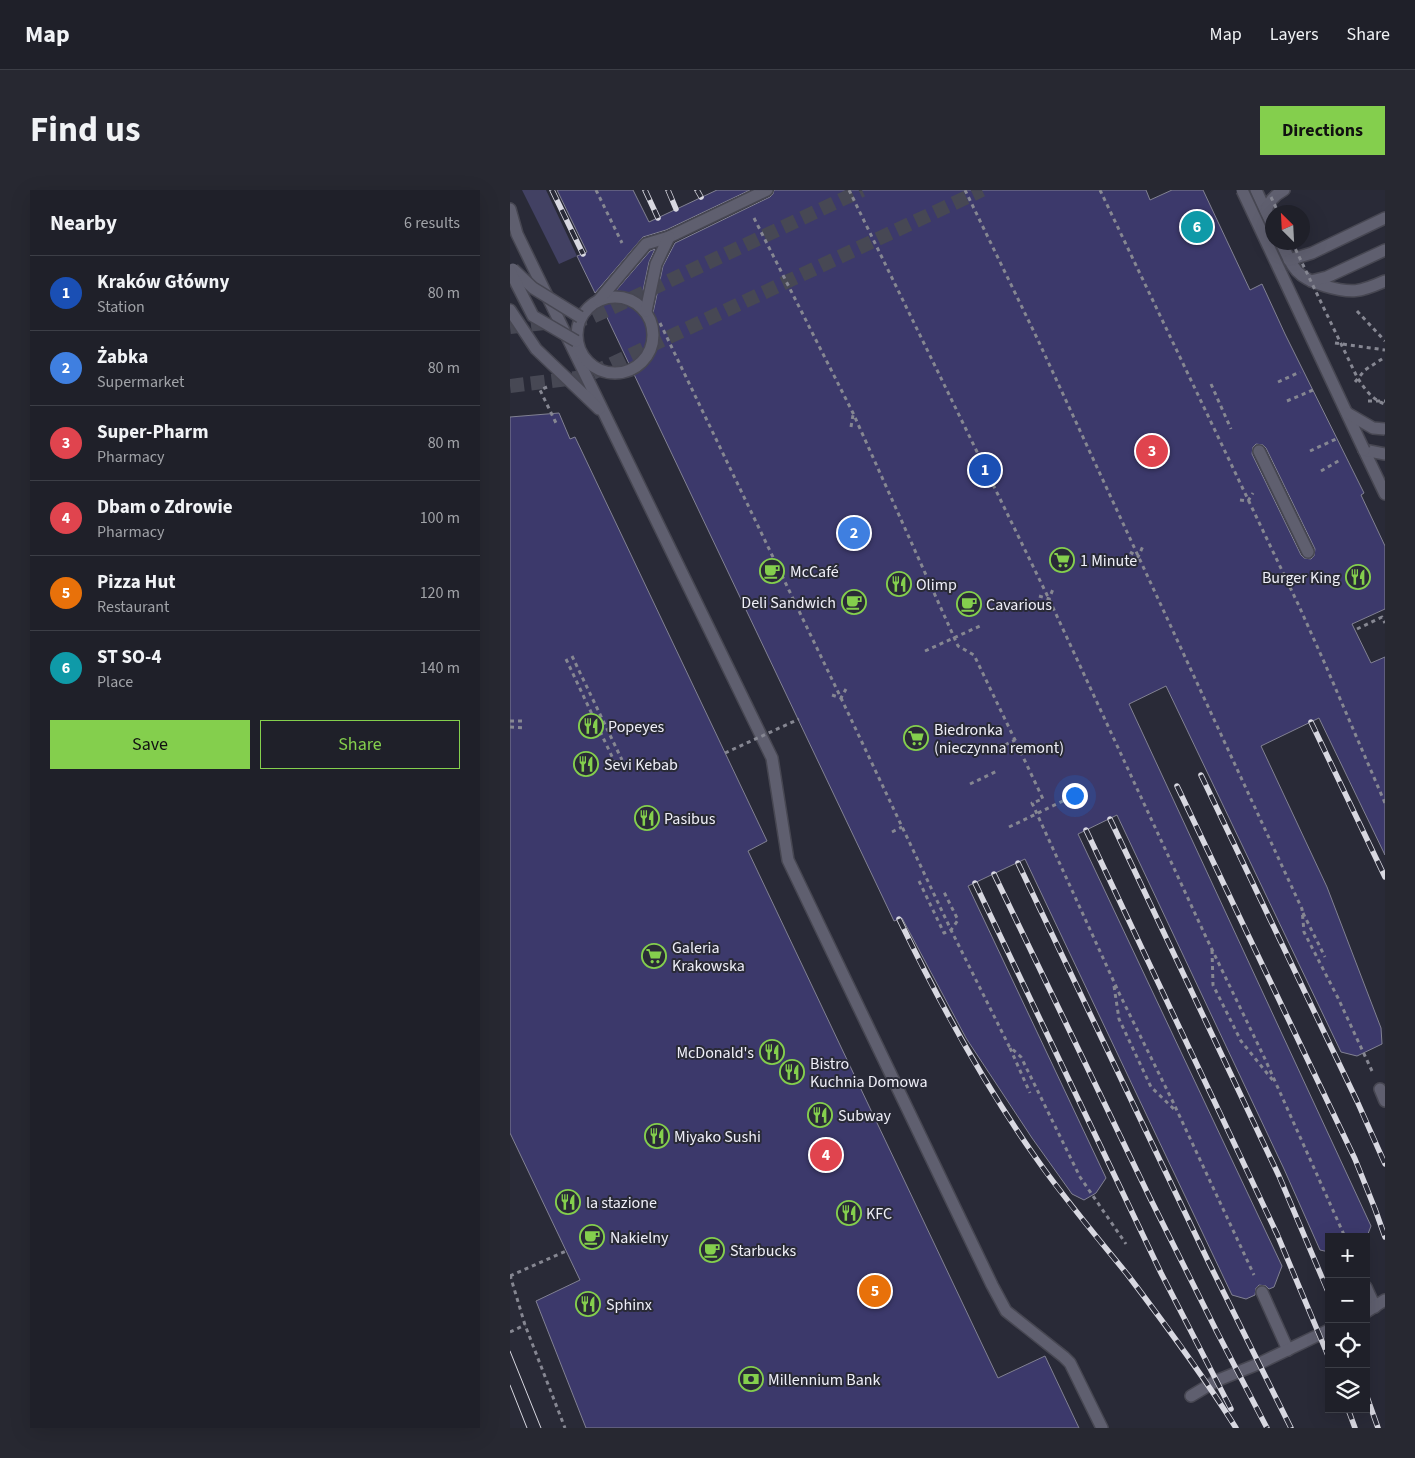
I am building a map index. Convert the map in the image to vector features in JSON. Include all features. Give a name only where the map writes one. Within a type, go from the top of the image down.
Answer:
[{"type":"lane","points":[[599,300],[646,244],[669,237],[768,190]]},
{"type":"lane","points":[[1242,190],[1384,489]]},
{"type":"lane","points":[[1256,190],[1267,205]]},
{"type":"lane","points":[[1268,205],[1274,196],[1284,190]]},
{"type":"lane","points":[[510,209],[517,234],[772,758],[788,860],[992,1286],[1006,1311],[1070,1363],[1102,1428]]},
{"type":"lane","points":[[1289,260],[1312,253],[1385,218]]},
{"type":"lane","points":[[651,313],[624,297],[611,296],[599,300],[588,307],[580,317],[576,329],[576,341],[584,358],[591,366],[599,370],[619,373],[630,370],[640,364],[648,355],[653,333],[651,313],[656,264],[669,237]]},
{"type":"lane","points":[[1285,250],[1298,272],[1309,282],[1352,292],[1385,281]]},
{"type":"lane","points":[[1309,282],[1327,277],[1385,250]]},
{"type":"lane","points":[[510,266],[534,288],[580,317]]},
{"type":"lane","points":[[510,270],[533,316],[576,341]]},
{"type":"lane","points":[[510,310],[536,350],[605,414]]},
{"type":"lane","points":[[1347,413],[1374,428],[1385,429]]},
{"type":"lane","points":[[1364,450],[1385,454]]},
{"type":"lane","points":[[1259,452],[1308,552]]},
{"type":"lane","points":[[1380,1089],[1385,1101]]},
{"type":"lane","points":[[1262,1292],[1288,1350]]},
{"type":"lane","points":[[1370,1310],[1385,1300]]},
{"type":"lane","points":[[1191,1396],[1216,1381],[1325,1332]]},
{"type":"path","points":[[596,190],[622,244]]},
{"type":"path","points":[[849,190],[1049,599],[1277,1086],[1343,1233]]},
{"type":"path","points":[[965,190],[1072,412]]},
{"type":"path","points":[[1100,190],[1325,664],[1385,803]]},
{"type":"path","points":[[1267,190],[1270,205]]},
{"type":"path","points":[[753,216],[853,413],[958,646],[974,655],[1044,799],[1032,803],[1113,980],[1262,1292]]},
{"type":"path","points":[[1296,250],[1363,388],[1378,402],[1385,402]]},
{"type":"path","points":[[1324,313],[1337,290]]},
{"type":"path","points":[[651,313],[766,542]]},
{"type":"path","points":[[1037,338],[1324,957]]},
{"type":"path","points":[[1172,341],[1188,368]]},
{"type":"path","points":[[1328,341],[1385,350]]},
{"type":"path","points":[[1355,383],[1365,370],[1385,357]]},
{"type":"path","points":[[1278,382],[1300,372]]},
{"type":"path","points":[[943,382],[979,457]]},
{"type":"path","points":[[1211,384],[1230,429]]},
{"type":"path","points":[[1288,401],[1318,388]]},
{"type":"path","points":[[1366,401],[1385,402]]},
{"type":"path","points":[[850,426],[853,413]]},
{"type":"path","points":[[1310,451],[1341,436]]},
{"type":"path","points":[[1321,471],[1340,460]]},
{"type":"path","points":[[730,468],[1030,1092]]},
{"type":"path","points":[[1248,501],[1253,493]]},
{"type":"path","points":[[1240,500],[1248,501]]},
{"type":"path","points":[[1138,557],[1143,546]]},
{"type":"path","points":[[1130,552],[1138,557]]},
{"type":"path","points":[[1049,599],[1053,589]]},
{"type":"path","points":[[1040,596],[1049,599]]},
{"type":"path","points":[[1357,629],[1382,617],[1385,623]]},
{"type":"path","points":[[925,651],[980,626]]},
{"type":"path","points":[[572,656],[622,760]]},
{"type":"path","points":[[566,659],[615,763]]},
{"type":"path","points":[[841,698],[846,689]]},
{"type":"path","points":[[832,695],[841,698]]},
{"type":"path","points":[[725,753],[799,719]]},
{"type":"path","points":[[510,721],[525,721]]},
{"type":"path","points":[[510,727],[526,728]]},
{"type":"path","points":[[1005,745],[1015,740]]},
{"type":"path","points":[[970,784],[997,771]]},
{"type":"path","points":[[1009,827],[1063,802]]},
{"type":"path","points":[[895,810],[906,831]]},
{"type":"path","points":[[892,832],[902,827]]},
{"type":"path","points":[[919,881],[944,933],[951,930],[958,920],[944,892]]},
{"type":"path","points":[[1302,909],[1304,932],[1338,998],[1380,1089]]},
{"type":"path","points":[[1212,946],[1213,985],[1241,1041],[1277,1086]]},
{"type":"path","points":[[1113,980],[1119,1019],[1151,1087],[1178,1114]]},
{"type":"path","points":[[1009,1046],[1021,1057],[1080,1177],[1126,1244]]},
{"type":"path","points":[[565,1428],[525,1325],[510,1276],[566,1251]]},
{"type":"path","points":[[510,1332],[525,1325]]},
{"type":"shaded area","points":[[522,190],[546,190],[577,256],[559,264]]},
{"type":"building","points":[[557,190],[633,190],[649,222],[717,190],[750,190],[666,230],[643,237],[595,293],[577,256],[587,252]]},
{"type":"building","points":[[774,190],[1146,190],[1150,200],[1172,190],[1203,190],[1250,290],[1262,284],[1364,493],[1361,495],[1385,546],[1385,609],[1352,624],[1371,663],[1385,657],[1385,855],[1319,718],[1261,746],[1327,887],[1381,1028],[1382,1044],[1357,1056],[1341,1052],[1166,686],[1129,704],[1371,1226],[1368,1233],[1325,1233],[1325,1251],[1320,1250],[1284,1169],[1117,815],[1078,834],[1282,1266],[1274,1287],[1269,1289],[1266,1286],[1259,1285],[1256,1288],[1255,1295],[1246,1299],[1232,1295],[1025,859],[968,886],[1106,1178],[1096,1193],[1084,1200],[1072,1194],[1032,1138],[966,1038],[902,918],[894,921],[602,307],[650,251],[655,249],[649,262],[639,310],[639,314],[644,318],[651,316],[663,266],[675,243],[770,197]],"holes":[[[1256,444],[1263,445],[1315,549],[1314,556],[1311,559],[1304,558],[1301,555],[1252,454],[1253,447]]]},
{"type":"building","name":"Galeria Krakowska","points":[[559,413],[570,439],[575,437],[767,841],[748,851],[998,1378],[1045,1356],[1079,1428],[586,1428],[536,1301],[580,1280],[510,1133],[510,417]]},
{"type":"tunnel","points":[[510,327],[590,318],[862,190]]},
{"type":"tunnel","points":[[510,386],[584,377],[982,190]]},
{"type":"tram line","points":[[510,1351],[541,1428]]},
{"type":"tram line","points":[[510,1385],[527,1428]]},
{"type":"railway","points":[[552,190],[583,254]]},
{"type":"railway","points":[[645,190],[658,218]]},
{"type":"railway","points":[[668,190],[676,209]]},
{"type":"railway","points":[[697,190],[701,197]]},
{"type":"railway","points":[[1311,722],[1385,877]]},
{"type":"railway","points":[[1201,775],[1357,1101],[1385,1164]]},
{"type":"railway","points":[[1177,786],[1355,1159],[1385,1237]]},
{"type":"railway","points":[[1110,819],[1279,1176],[1325,1285]]},
{"type":"railway","points":[[1086,830],[1277,1234],[1325,1348]]},
{"type":"railway","points":[[1018,863],[1209,1263],[1291,1428]]},
{"type":"railway","points":[[994,874],[1150,1198],[1267,1428]]},
{"type":"railway","points":[[975,883],[1161,1273],[1231,1409]]},
{"type":"railway","points":[[899,919],[963,1041],[1017,1130],[1058,1188],[1127,1274],[1169,1331],[1236,1428]]},
{"type":"railway","points":[[1370,1405],[1378,1428]]},
{"type":"railway","points":[[1349,1413],[1355,1428]]},
{"type":"place","name":"ST SO-4","points":[[1197,227]]},
{"type":"place","name":"Super-Pharm","points":[[1152,451]]},
{"type":"place","name":"Kraków Główny","points":[[985,470]]},
{"type":"place","name":"Żabka","points":[[854,533]]},
{"type":"place","name":"1 Minute","points":[[1062,560]]},
{"type":"place","name":"McCafé","points":[[772,571]]},
{"type":"place","name":"Burger King","points":[[1358,577]]},
{"type":"place","name":"Olimp","points":[[899,584]]},
{"type":"place","name":"Deli Sandwich","points":[[854,602]]},
{"type":"place","name":"Cavarious","points":[[969,604]]},
{"type":"place","name":"Popeyes","points":[[591,726]]},
{"type":"place","name":"Biedronka (nieczynna remont)","points":[[916,738]]},
{"type":"place","name":"Sevi Kebab","points":[[586,764]]},
{"type":"place","name":"Pasibus","points":[[647,818]]},
{"type":"place","name":"Galeria Krakowska","points":[[654,956]]},
{"type":"place","name":"McDonald's","points":[[772,1052]]},
{"type":"place","name":"Bistro Kuchnia Domowa","points":[[792,1072]]},
{"type":"place","name":"Subway","points":[[820,1115]]},
{"type":"place","name":"Miyako Sushi","points":[[657,1136]]},
{"type":"place","name":"Dbam o Zdrowie","points":[[826,1155]]},
{"type":"place","name":"la stazione","points":[[568,1202]]},
{"type":"place","name":"KFC","points":[[849,1213]]},
{"type":"place","name":"Nakielny","points":[[592,1237]]},
{"type":"place","name":"Starbucks","points":[[712,1250]]},
{"type":"place","name":"Pizza Hut","points":[[875,1291]]},
{"type":"place","name":"Sphinx","points":[[588,1304]]},
{"type":"place","name":"Millennium Bank","points":[[751,1379]]}]
